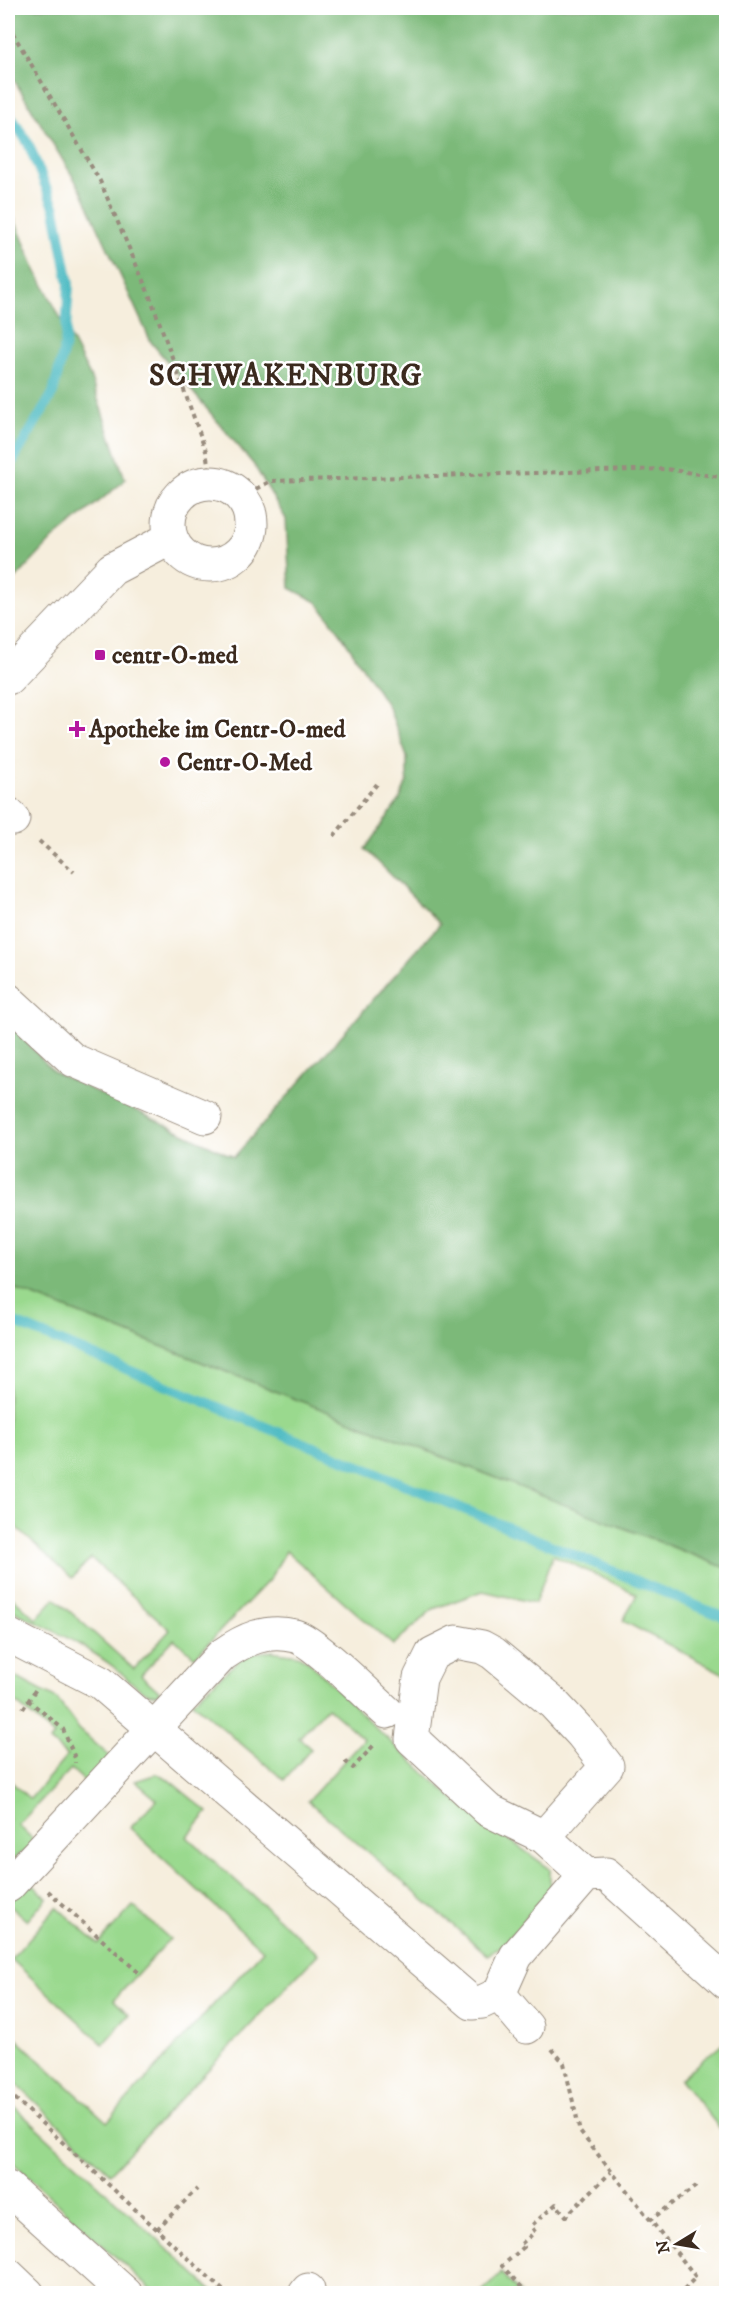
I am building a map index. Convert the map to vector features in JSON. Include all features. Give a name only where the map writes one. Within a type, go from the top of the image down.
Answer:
[{"type":"street","points":[[211,483],[227,487],[240,497],[249,513],[251,531],[243,548],[231,560],[213,566],[195,563],[180,554],[171,538],[169,518],[177,499],[192,487],[211,483]]},
{"type":"street","points":[[8,678],[112,568],[171,538]]},
{"type":"street","points":[[8,1000],[73,1060],[204,1117]]},
{"type":"street","points":[[15,1878],[222,1655],[243,1640],[266,1634],[296,1636],[319,1650],[387,1712]]},
{"type":"street","points":[[8,1635],[101,1683],[472,2003],[482,2002],[499,1994],[516,1956],[586,1875]]},
{"type":"street","points":[[544,1838],[607,1766],[582,1734],[553,1703],[493,1653],[482,1647],[456,1641],[432,1654],[420,1678],[412,1739],[488,1810],[544,1838],[586,1875],[606,1874],[726,1982]]},
{"type":"street","points":[[499,1994],[527,2027]]},
{"type":"street","points":[[8,2188],[126,2294]]},
{"type":"street","points":[[8,2275],[27,2294]]},
{"type":"path","points":[[8,25],[100,181],[151,299],[206,451],[211,483]]},
{"type":"path","points":[[240,497],[271,481],[666,469],[726,478]]},
{"type":"path","points":[[334,836],[377,784]]},
{"type":"path","points":[[10,817],[75,872]]},
{"type":"path","points":[[28,1700],[63,1729],[75,1758],[71,1768]]},
{"type":"path","points":[[15,1878],[139,1973]]},
{"type":"path","points":[[527,2027],[552,2048],[564,2063],[580,2132],[696,2277],[679,2294]]},
{"type":"path","points":[[8,2092],[227,2294]]},
{"type":"path","points":[[528,2294],[502,2266],[524,2247],[521,2244],[535,2232],[531,2226],[556,2204],[566,2216],[611,2172]]},
{"type":"path","points":[[649,2221],[699,2184]]},
{"type":"path","points":[[157,2229],[197,2189]]},
{"type":"green space","points":[[8,8],[726,8],[726,1568],[8,1286],[8,1022],[54,1072],[234,1157],[440,924],[365,849],[400,799],[407,781],[407,757],[389,708],[341,634],[317,602],[290,588],[286,519],[254,465],[151,342],[81,190],[8,70]]},
{"type":"green space","points":[[8,204],[35,268],[90,376],[125,479],[53,539],[8,587]]},
{"type":"green space","points":[[8,1286],[726,1568],[726,1675],[623,1621],[637,1594],[553,1555],[535,1603],[483,1591],[433,1609],[393,1645],[286,1551],[269,1580],[195,1657],[174,1639],[141,1675],[161,1693],[155,1695],[143,1691],[90,1651],[8,1608],[8,1593],[36,1619],[55,1598],[134,1669],[170,1630],[91,1558],[72,1578],[8,1520]]},
{"type":"green space","points":[[271,1651],[298,1655],[308,1661],[379,1731],[457,1802],[550,1869],[550,1889],[504,1944],[488,1955],[308,1801],[364,1739],[327,1707],[299,1738],[311,1749],[284,1780],[192,1702],[246,1654]]},
{"type":"green space","points":[[8,1673],[57,1699],[79,1729],[115,1761],[91,1787],[71,1769],[18,1825],[38,1844],[8,1862],[8,1779],[30,1799],[67,1756],[50,1741],[54,1735],[8,1696]]},
{"type":"green space","points":[[157,1774],[165,1777],[208,1812],[187,1837],[318,1954],[110,2173],[8,2076],[8,2031],[107,2122],[263,1950],[130,1828],[157,1800],[135,1781]]},
{"type":"green space","points":[[29,1881],[47,1898],[27,1921],[8,1904]]},
{"type":"green space","points":[[133,1906],[170,1939],[114,2000],[129,2015],[103,2044],[11,1959],[57,1907],[98,1944]]},
{"type":"green space","points":[[726,2040],[726,2136],[680,2079]]},
{"type":"green space","points":[[8,2101],[215,2293],[155,2293],[8,2158]]},
{"type":"green space","points":[[501,2274],[520,2293],[480,2293]]},
{"type":"waterway","points":[[8,112],[28,143],[55,209],[69,284],[65,345],[53,393],[8,469]]},
{"type":"waterway","points":[[8,1320],[726,1618]]},
{"type":"place","name":"centr-O-med","points":[[100,655]]},
{"type":"place","name":"Apotheke im Centr-O-med","points":[[77,729]]},
{"type":"place","name":"Centr-O-Med","points":[[165,762]]},
{"type":"district","name":"SCHWAKENBURG","points":[[286,375]]}]
